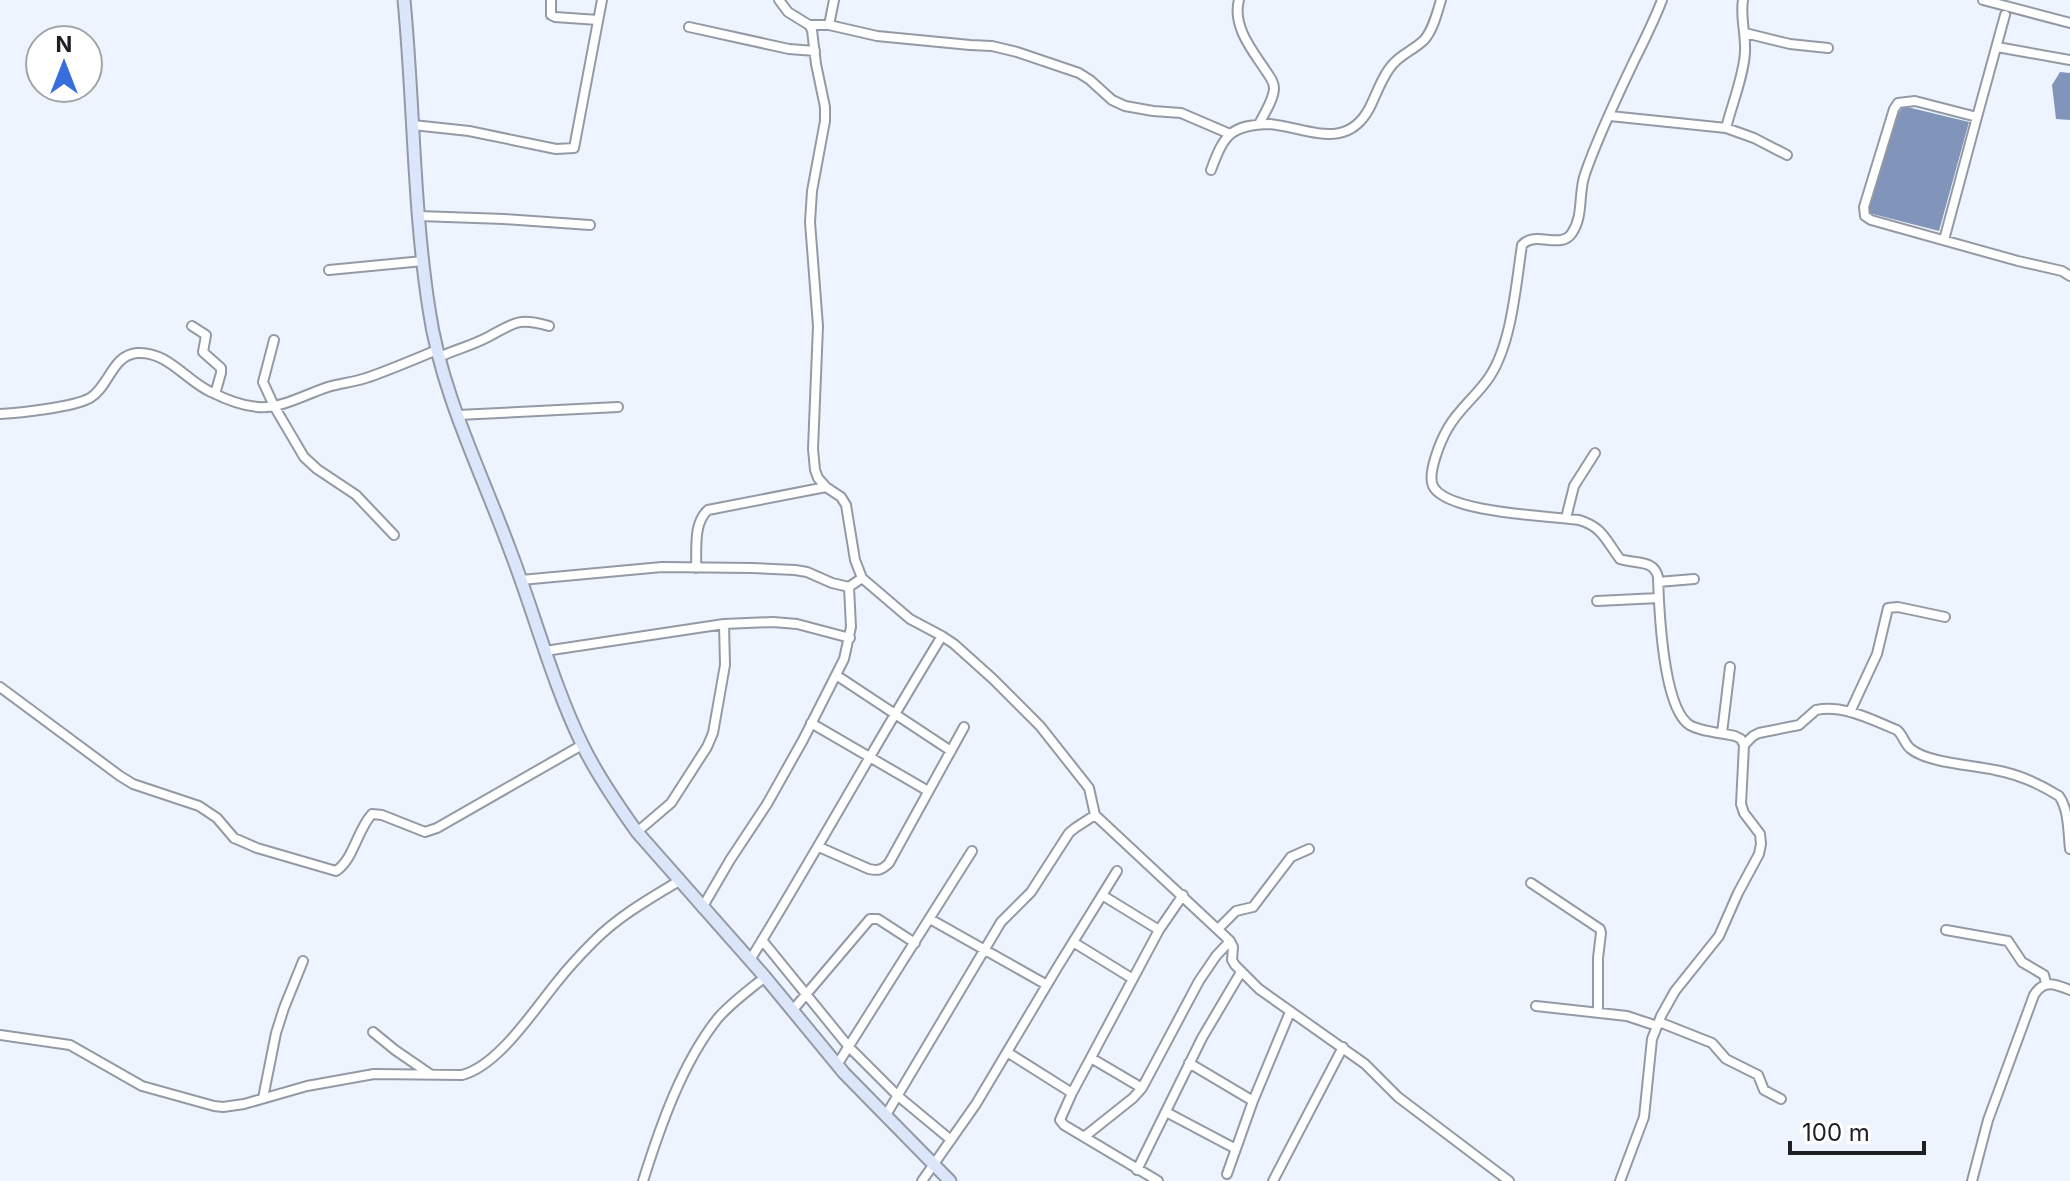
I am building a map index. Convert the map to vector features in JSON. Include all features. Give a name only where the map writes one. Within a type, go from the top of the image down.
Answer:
[{"type":"street","points":[[404,0],[423,261],[438,353],[458,415],[582,745],[637,832],[765,977],[837,1065],[950,1181]]},
{"type":"street","points":[[551,0],[550,11],[555,17],[598,20]]},
{"type":"street","points":[[413,125],[469,131],[556,149],[574,148],[602,0]]},
{"type":"street","points":[[779,0],[788,12],[812,30],[825,107],[810,222],[818,326],[813,449],[815,470],[818,478],[846,505],[855,560],[862,578],[910,619],[942,636],[993,679],[1040,726],[1089,788],[1095,815],[1230,941],[1232,960],[1259,989],[1343,1047],[1398,1097],[1509,1181]]},
{"type":"street","points":[[829,25],[834,0]]},
{"type":"street","points":[[1239,0],[1236,10],[1238,22],[1274,87],[1259,124]]},
{"type":"street","points":[[1211,170],[1222,142],[1233,131],[1259,124],[1285,125],[1333,135],[1359,124],[1394,63],[1423,41],[1429,32],[1441,0]]},
{"type":"street","points":[[1620,1181],[1644,1117],[1652,1039],[1658,1024],[1675,991],[1719,936],[1759,854],[1760,834],[1741,804],[1744,745],[1741,739],[1693,728],[1685,723],[1679,713],[1665,666],[1658,582],[1652,566],[1620,559],[1600,530],[1592,524],[1462,505],[1434,489],[1432,471],[1448,428],[1490,375],[1497,361],[1512,312],[1522,245],[1532,239],[1561,240],[1573,232],[1579,219],[1584,175],[1662,0]]},
{"type":"street","points":[[1726,128],[1745,56],[1743,0]]},
{"type":"street","points":[[1983,0],[2070,23]]},
{"type":"street","points":[[1944,240],[2005,15]]},
{"type":"street","points":[[809,25],[829,25],[877,36],[992,46],[1017,52],[1079,73],[1112,100],[1125,106],[1181,113],[1230,134]]},
{"type":"street","points":[[689,27],[789,49],[815,51]]},
{"type":"street","points":[[1745,33],[1790,44],[1828,48]]},
{"type":"street","points":[[1997,47],[2070,60]]},
{"type":"street","points":[[1977,117],[1915,101],[1898,103],[1864,207],[1865,216],[2062,271],[2070,276]]},
{"type":"street","points":[[1610,116],[1726,128],[1787,155]]},
{"type":"street","points":[[419,216],[590,225]]},
{"type":"street","points":[[329,270],[423,261]]},
{"type":"street","points":[[0,414],[87,399],[96,393],[122,359],[133,354],[163,359],[215,394],[256,407],[274,406],[486,338],[517,322],[528,320],[549,326]]},
{"type":"street","points":[[192,326],[206,335],[203,352],[220,366],[215,394]]},
{"type":"street","points":[[274,340],[263,379],[274,406],[310,464],[356,495],[394,535]]},
{"type":"street","points":[[458,415],[618,407]]},
{"type":"street","points":[[1566,518],[1574,486],[1595,453]]},
{"type":"street","points":[[696,568],[699,522],[708,510],[826,487]]},
{"type":"street","points":[[521,580],[662,567],[795,570],[849,587],[862,578]]},
{"type":"street","points":[[1658,582],[1694,579]]},
{"type":"street","points":[[702,908],[767,804],[844,659],[850,638],[849,587]]},
{"type":"street","points":[[1597,601],[1659,598]]},
{"type":"street","points":[[1850,712],[1877,654],[1888,608],[1898,607],[1945,617]]},
{"type":"street","points":[[545,651],[724,624],[797,624],[850,638]]},
{"type":"street","points":[[637,832],[671,803],[713,733],[725,665],[724,624]]},
{"type":"street","points":[[750,960],[942,636]]},
{"type":"street","points":[[1722,733],[1730,667]]},
{"type":"street","points":[[836,675],[951,751]]},
{"type":"street","points":[[0,687],[133,784],[199,806],[217,818],[234,838],[249,845],[336,871],[344,865],[372,814],[425,832],[582,745]]},
{"type":"street","points":[[1744,745],[1759,733],[1799,725],[1816,710],[1850,712],[1897,730],[1913,751],[1941,761],[2010,773],[2051,791],[2066,801],[2070,849]]},
{"type":"street","points":[[811,723],[928,791]]},
{"type":"street","points":[[819,847],[869,869],[877,871],[883,868],[889,863],[964,727]]},
{"type":"street","points":[[886,1115],[1001,922],[1031,892],[1069,833],[1095,815]]},
{"type":"street","points":[[1218,929],[1236,911],[1253,907],[1291,857],[1309,849]]},
{"type":"street","points":[[837,1065],[972,851]]},
{"type":"street","points":[[922,1181],[976,1104],[1117,871]]},
{"type":"street","points":[[0,1035],[70,1045],[142,1086],[223,1107],[307,1086],[374,1074],[462,1075],[484,1064],[521,1028],[559,979],[604,931],[679,881]]},
{"type":"street","points":[[1531,883],[1600,929],[1598,1013]]},
{"type":"street","points":[[1102,895],[1159,930]]},
{"type":"street","points":[[1158,1181],[1060,1120],[1159,930],[1183,895]]},
{"type":"street","points":[[792,1011],[870,919],[878,919],[915,943]]},
{"type":"street","points":[[930,919],[1047,985]]},
{"type":"street","points":[[1946,930],[2008,941],[2022,962],[2044,975],[2046,983]]},
{"type":"street","points":[[762,940],[849,1047],[898,1096],[951,1140]]},
{"type":"street","points":[[1084,1137],[1142,1088],[1199,981],[1230,941]]},
{"type":"street","points":[[1073,942],[1133,979]]},
{"type":"street","points":[[263,1098],[276,1033],[303,961]]},
{"type":"street","points":[[1137,1170],[1202,1038],[1241,972]]},
{"type":"street","points":[[643,1181],[680,1084],[707,1034],[720,1016],[765,977]]},
{"type":"street","points":[[1972,1181],[1988,1120],[2037,989],[2052,983],[2070,990]]},
{"type":"street","points":[[1536,1006],[1636,1018],[1712,1043],[1726,1059],[1758,1075],[1764,1090],[1781,1099]]},
{"type":"street","points":[[1227,1174],[1290,1012]]},
{"type":"street","points":[[373,1032],[430,1074]]},
{"type":"street","points":[[1273,1181],[1343,1047]]},
{"type":"street","points":[[1007,1052],[1072,1093]]},
{"type":"street","points":[[1091,1058],[1142,1088]]},
{"type":"street","points":[[1189,1063],[1253,1101]]},
{"type":"street","points":[[1166,1112],[1236,1149]]},
{"type":"water","points":[[2060,72],[2070,73],[2070,120],[2056,119],[2052,85]]},
{"type":"water","points":[[1903,106],[1969,122],[1939,231],[1865,212],[1888,130]]}]
